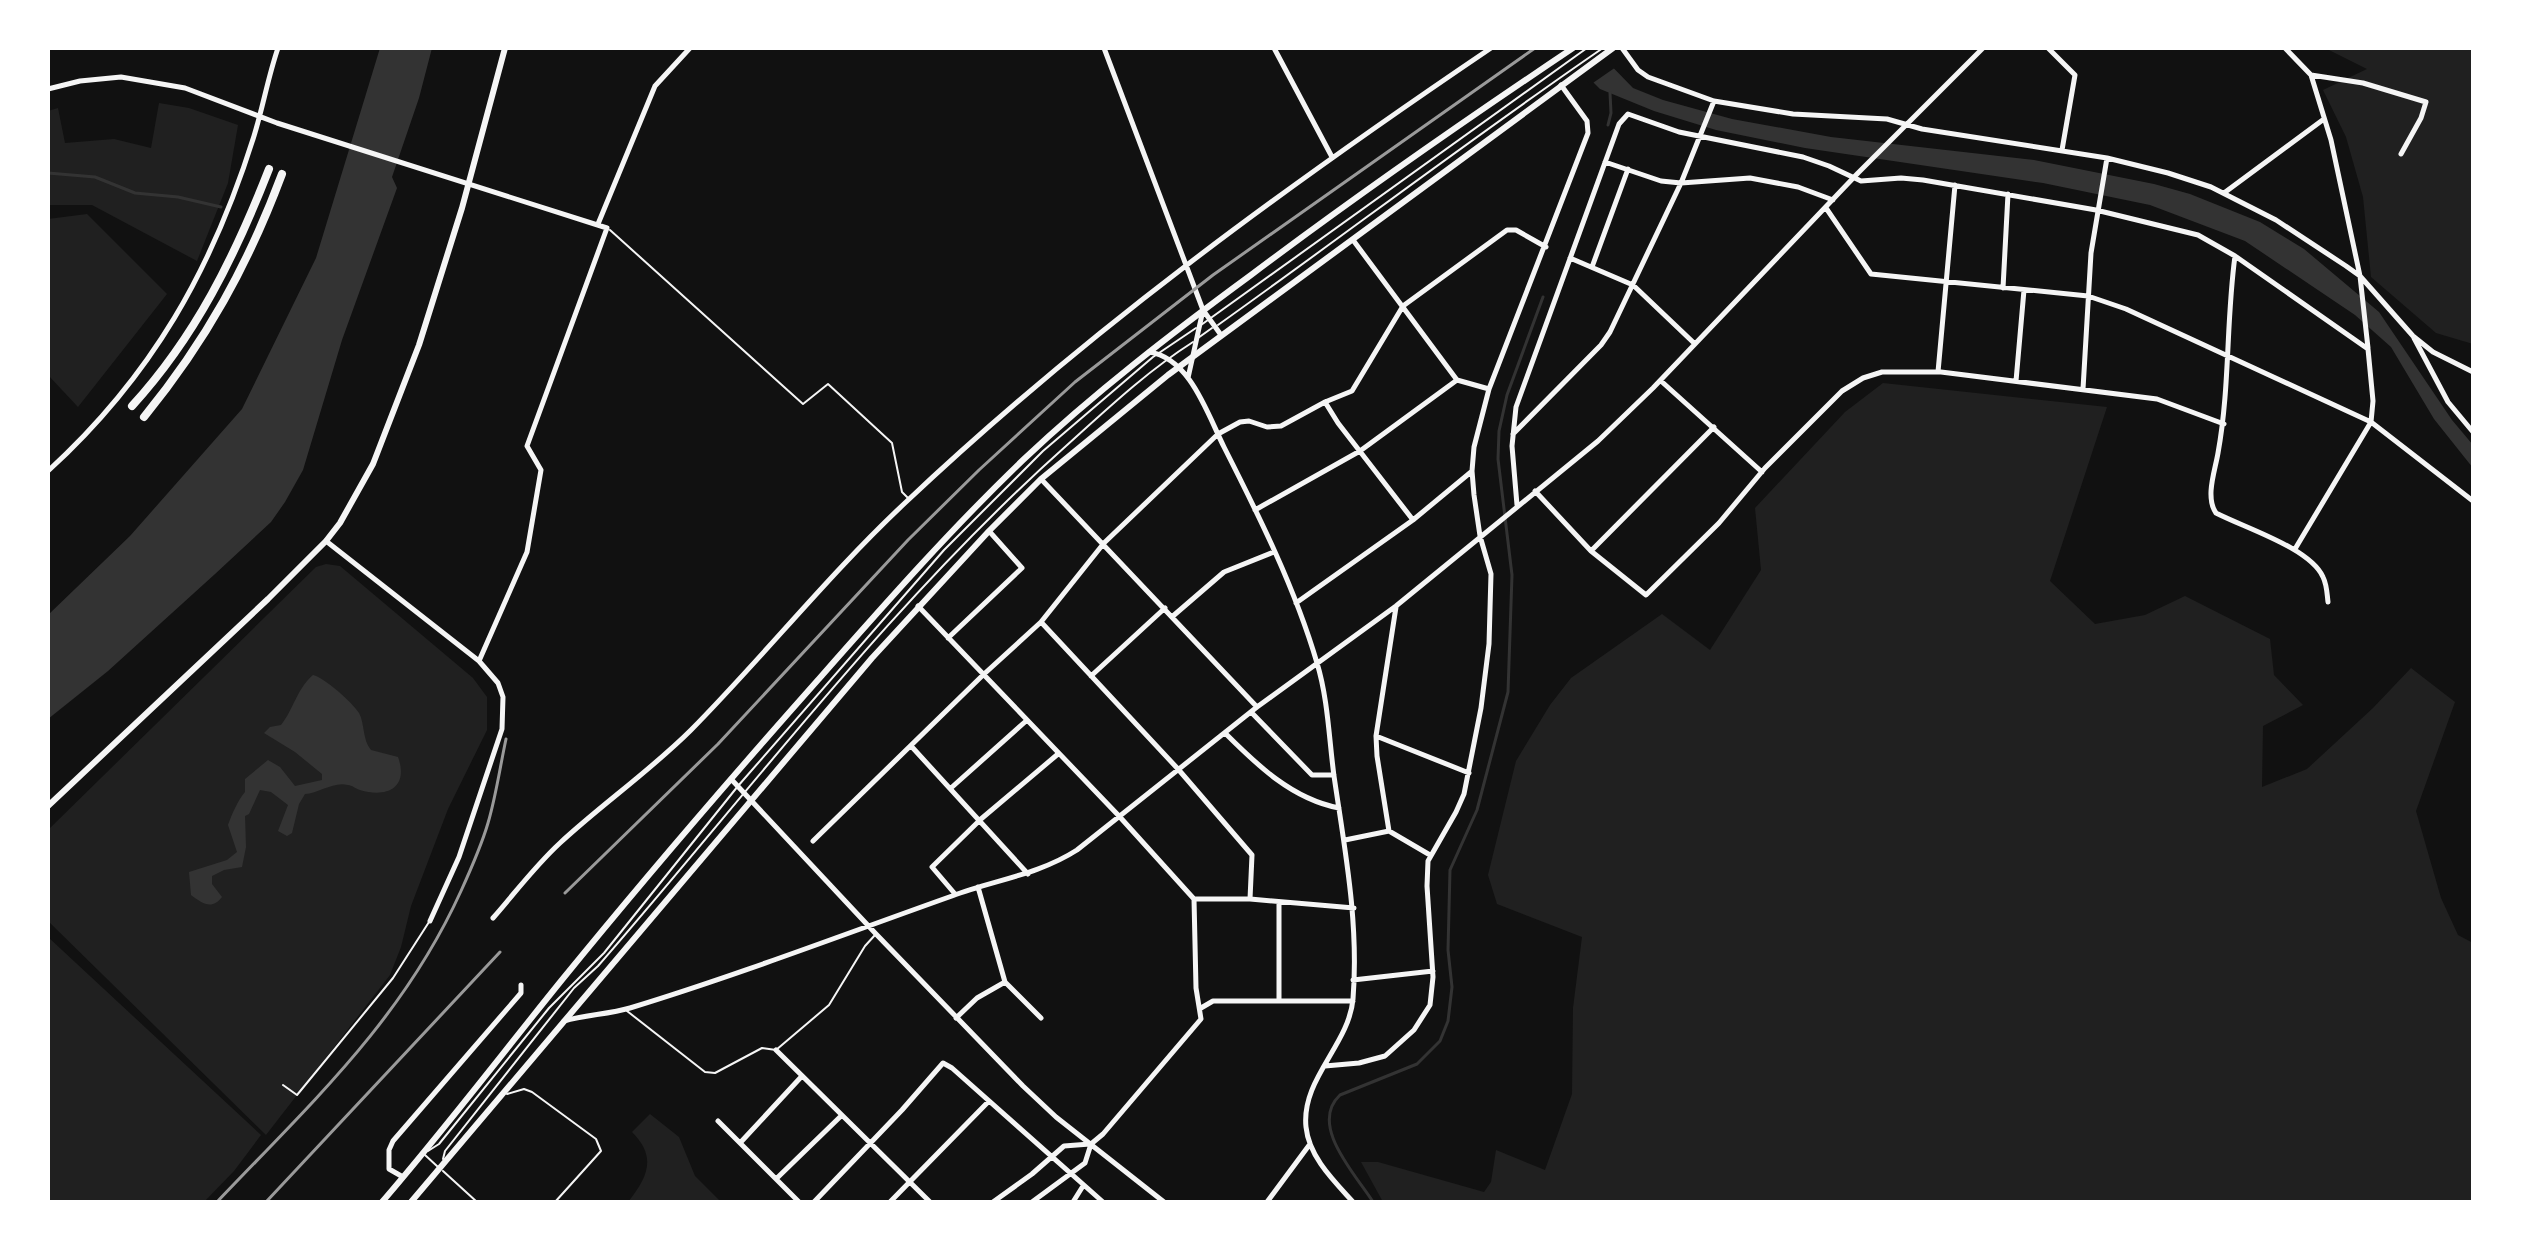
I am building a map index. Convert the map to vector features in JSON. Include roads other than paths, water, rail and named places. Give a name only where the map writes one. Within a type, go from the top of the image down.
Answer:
[{"type":"highway","points":[[132,406],[168,362],[211,296],[249,222],[269,169]]},
{"type":"highway","points":[[144,417],[191,356],[229,296],[259,233],[282,174]]},
{"type":"main road","points":[[48,806],[326,541],[345,516],[373,464],[419,345],[469,183],[505,48]]},
{"type":"main road","points":[[382,1202],[731,779],[971,511],[1036,448],[1203,310],[1304,235],[1573,48]]},
{"type":"main road","points":[[411,1202],[918,606],[1041,479],[1194,355],[1608,49]]},
{"type":"street","points":[[48,471],[121,394],[175,321],[212,249],[259,116],[278,48]]},
{"type":"street","points":[[598,224],[655,86],[690,48]]},
{"type":"street","points":[[1104,48],[1203,310],[1221,335]]},
{"type":"street","points":[[1274,48],[1332,157]]},
{"type":"street","points":[[493,918],[558,844],[655,765],[694,727],[909,499],[1022,399],[1186,264],[1332,157],[1491,48]]},
{"type":"street","points":[[1622,48],[1648,77],[1713,104],[1793,114],[1887,119],[1932,131],[2062,150],[2168,173],[2224,193],[2276,220],[2361,279],[2413,336],[2433,352],[2473,372]]},
{"type":"street","points":[[564,1021],[626,1009],[869,927],[955,894],[1057,863],[1257,707],[1396,606],[1598,441],[1661,381],[1898,131],[1983,48]]},
{"type":"street","points":[[2048,48],[2075,75],[2062,150]]},
{"type":"street","points":[[2285,48],[2311,75],[2343,190],[2361,279],[2373,401],[2371,422],[2295,549]]},
{"type":"street","points":[[2311,75],[2363,83],[2426,102],[2421,118],[2401,154]]},
{"type":"street","points":[[48,89],[99,78],[152,80],[185,88],[277,123],[607,228],[527,446],[541,470],[527,552],[479,661]]},
{"type":"street","points":[[1325,1066],[1380,1058],[1420,1025],[1428,1010],[1433,988],[1427,878],[1430,855],[1456,812],[1469,773],[1486,675],[1491,574],[1472,471],[1474,447],[1489,389],[1589,130],[1587,121],[1563,81]]},
{"type":"street","points":[[1512,434],[1601,345],[1610,332],[1681,183],[1713,104]]},
{"type":"street","points":[[1516,506],[1512,434],[1516,407],[1621,119],[1628,114],[1679,132],[1803,157],[1867,181],[1901,178],[1955,185],[2097,208],[2186,231],[2207,239],[2235,256],[2368,349]]},
{"type":"street","points":[[2224,193],[2324,119]]},
{"type":"street","points":[[2083,389],[2088,296],[2097,208],[2106,160]]},
{"type":"street","points":[[1605,162],[1661,181],[1681,183],[1750,178],[1798,187],[1833,200]]},
{"type":"street","points":[[1592,267],[1628,169]]},
{"type":"street","points":[[1938,372],[1955,185]]},
{"type":"street","points":[[2003,288],[2008,194]]},
{"type":"street","points":[[1826,208],[1871,274],[2088,296],[2126,309],[2371,422],[2473,501]]},
{"type":"street","points":[[813,841],[1041,622],[1104,543],[1218,434],[1240,422],[1249,421],[1274,428],[1281,426],[1352,391],[1403,306],[1507,230],[1516,230],[1546,247]]},
{"type":"street","points":[[1353,240],[1457,380],[1489,389]]},
{"type":"street","points":[[2235,256],[2228,302],[2227,343],[2230,356],[2224,424],[2210,501],[2216,513],[2295,549],[2313,562],[2324,578],[2328,602]]},
{"type":"street","points":[[1570,258],[1633,285],[1695,344]]},
{"type":"street","points":[[2016,381],[2024,290]]},
{"type":"street","points":[[1188,379],[1203,310]]},
{"type":"street","points":[[2413,336],[2448,402],[2473,432]]},
{"type":"street","points":[[1149,352],[1169,357],[1179,367],[1218,434],[1274,552],[1317,662],[1354,908],[1353,1001],[1347,1023],[1307,1102],[1306,1130],[1328,1173],[1353,1202]]},
{"type":"street","points":[[1535,491],[1591,551],[1646,595],[1719,523],[1762,472],[1842,391],[1863,378],[1882,372],[1938,372],[2157,399],[2224,424]]},
{"type":"street","points":[[1255,510],[1360,451],[1457,380]]},
{"type":"street","points":[[1661,381],[1762,472]]},
{"type":"street","points":[[1325,402],[1413,520]]},
{"type":"street","points":[[1591,551],[1714,427]]},
{"type":"street","points":[[1296,603],[1413,520],[1472,471]]},
{"type":"street","points":[[1041,479],[1257,707]]},
{"type":"street","points":[[948,638],[1022,568],[989,531]]},
{"type":"street","points":[[326,541],[479,661],[498,683],[503,697],[502,729],[459,857],[430,921]]},
{"type":"street","points":[[1173,616],[1224,572],[1274,552]]},
{"type":"street","points":[[918,606],[1194,899],[1196,988],[1201,1019],[1103,1134],[1091,1144],[1085,1163],[1032,1202]]},
{"type":"street","points":[[1389,831],[1376,736],[1396,606]]},
{"type":"street","points":[[1091,676],[1165,608]]},
{"type":"street","points":[[1041,622],[1178,769],[1252,855],[1250,899]]},
{"type":"street","points":[[1251,712],[1312,775],[1334,775]]},
{"type":"street","points":[[951,788],[1026,721]]},
{"type":"street","points":[[1225,732],[1263,771],[1308,797],[1339,808]]},
{"type":"street","points":[[1376,736],[1469,773]]},
{"type":"street","points":[[912,747],[1028,874]]},
{"type":"street","points":[[955,894],[932,867],[981,819],[1058,754]]},
{"type":"street","points":[[731,779],[1023,1086],[1164,1202]]},
{"type":"street","points":[[1345,840],[1389,831],[1430,855]]},
{"type":"street","points":[[978,887],[1005,982],[1041,1018]]},
{"type":"street","points":[[1194,899],[1250,899],[1354,908]]},
{"type":"street","points":[[1279,902],[1279,1001]]},
{"type":"street","points":[[1353,980],[1433,971]]},
{"type":"street","points":[[956,1018],[977,998],[1005,982]]},
{"type":"street","points":[[403,1177],[389,1169],[389,1150],[393,1141],[521,993],[521,985]]},
{"type":"street","points":[[1201,1008],[1213,1001],[1353,1001]]},
{"type":"street","points":[[776,1050],[930,1202]]},
{"type":"street","points":[[814,1202],[943,1063],[1103,1202]]},
{"type":"street","points":[[740,1143],[802,1076]]},
{"type":"street","points":[[890,1202],[989,1101]]},
{"type":"street","points":[[776,1179],[841,1116]]},
{"type":"street","points":[[718,1121],[799,1202]]},
{"type":"street","points":[[1267,1202],[1310,1143]]},
{"type":"street","points":[[993,1202],[1064,1146],[1091,1144]]},
{"type":"street","points":[[1073,1202],[1083,1186]]},
{"type":"lane","points":[[477,1202],[424,1154],[439,1144],[549,1008],[604,953],[738,786],[986,506],[1043,451],[1159,353],[1587,48]]},
{"type":"lane","points":[[440,1169],[445,1151],[574,988],[608,955],[744,793],[960,547],[1034,474],[1159,363],[1215,327],[1563,81]]},
{"type":"lane","points":[[607,228],[803,404],[828,384],[892,443],[902,492],[909,499]]},
{"type":"lane","points":[[283,1085],[297,1095],[393,978],[430,921]]},
{"type":"lane","points":[[626,1009],[705,1072],[715,1073],[762,1048],[776,1050],[829,1005],[865,946],[876,934]]},
{"type":"lane","points":[[502,1096],[516,1090],[532,1092],[596,1139],[601,1151],[555,1202]]},
{"type":"waterway","points":[[1608,125],[1610,93]]},
{"type":"waterway","points":[[48,173],[95,177],[135,193],[178,197],[221,207]]},
{"type":"waterway","points":[[1373,1202],[1338,1150],[1329,1121],[1332,1107],[1340,1095],[1417,1064],[1440,1041],[1448,1021],[1452,987],[1448,950],[1450,870],[1477,810],[1508,692],[1512,575],[1498,459],[1499,431],[1507,395],[1543,297]]},
{"type":"railway","points":[[565,893],[718,744],[908,540],[1075,382],[1213,275],[1535,48]]},
{"type":"railway","points":[[217,1202],[353,1057],[412,980],[438,937],[479,849],[491,813],[506,739]]},
{"type":"railway","points":[[266,1202],[500,952]]}]
